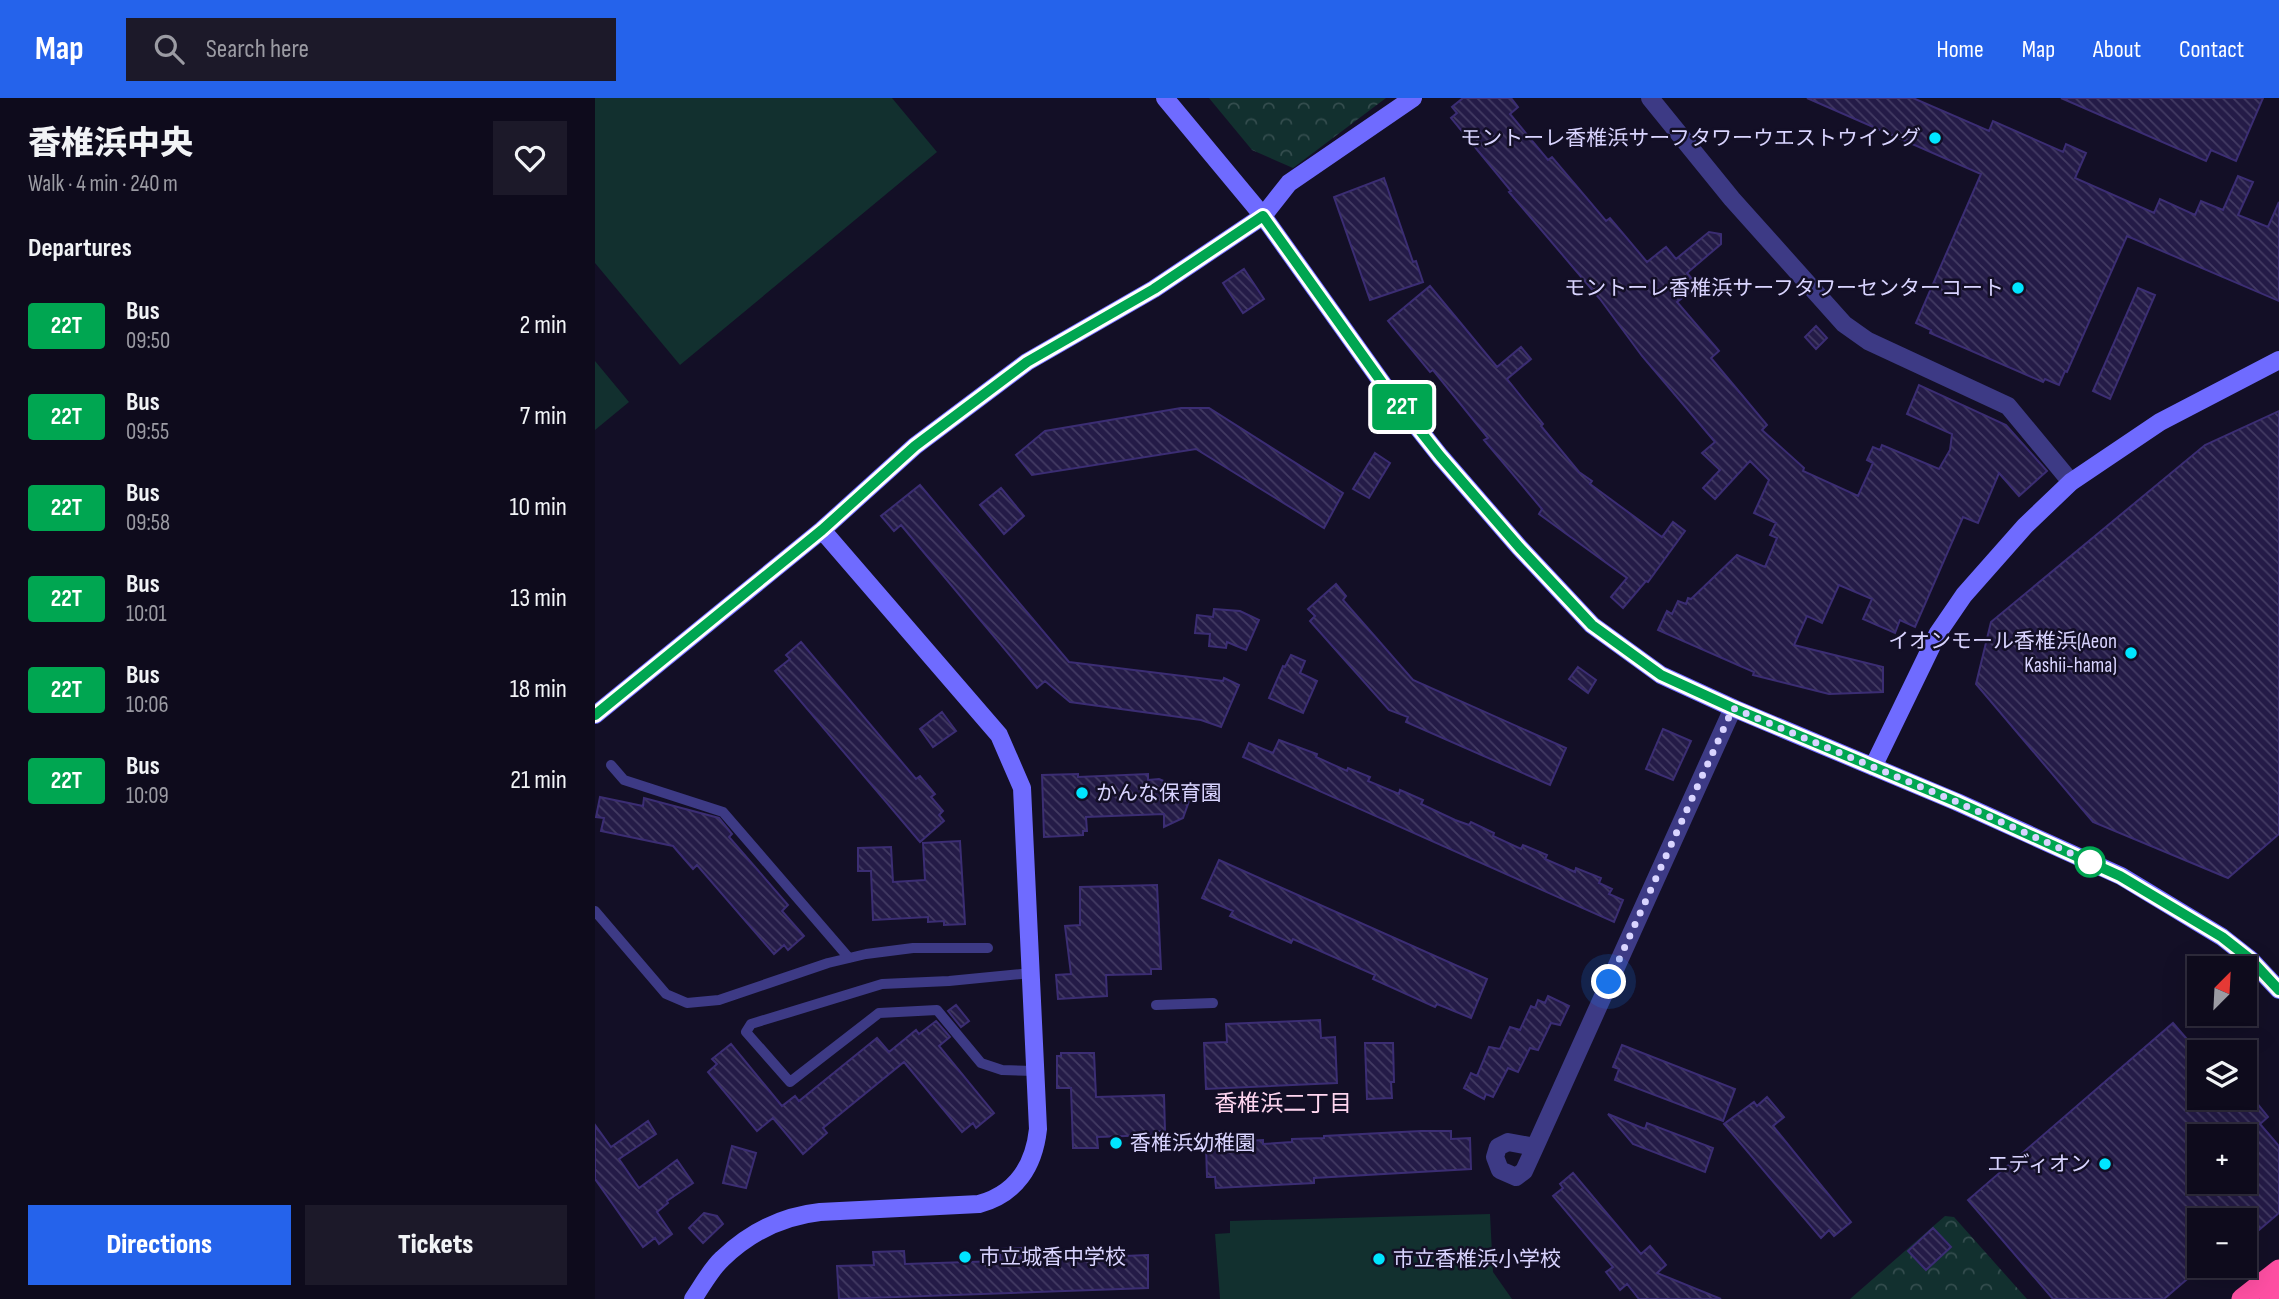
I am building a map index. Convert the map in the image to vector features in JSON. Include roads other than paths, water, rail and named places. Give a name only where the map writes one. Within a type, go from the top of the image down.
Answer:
[{"type":"highway","points":[[2242,1299],[2279,1270]]},
{"type":"highway","points":[[2272,1299],[2279,1293]]},
{"type":"street","points":[[1165,98],[1263,216],[1383,384],[1440,456],[1519,547],[1592,625],[1661,675],[1957,802],[2120,876],[2222,937],[2250,959],[2279,990]]},
{"type":"street","points":[[595,715],[822,530],[915,446],[1027,362],[1154,289],[1263,216],[1289,183],[1413,98]]},
{"type":"street","points":[[1650,98],[1732,199],[1844,324],[1868,341],[2008,405],[2071,482]]},
{"type":"street","points":[[1873,767],[1938,633],[1964,595],[2025,526],[2071,482],[2160,422],[2279,359]]},
{"type":"street","points":[[694,1299],[720,1260],[749,1237],[789,1218],[820,1212],[979,1204],[1010,1190],[1026,1171],[1036,1145],[1038,1129],[1032,974],[1022,788],[999,735],[822,530]]},
{"type":"street","points":[[1535,1147],[1733,708]]},
{"type":"lane","points":[[611,765],[624,780],[723,812],[849,958]]},
{"type":"lane","points":[[595,911],[666,994],[688,1003],[719,1000],[849,958],[913,948],[988,948]]},
{"type":"lane","points":[[1032,974],[882,984],[751,1024],[746,1032],[790,1082],[879,1013],[936,1010],[981,1063],[1002,1070],[1035,1071]]},
{"type":"lane","points":[[1156,1005],[1213,1003]]},
{"type":"place","name":"モントーレ香椎浜サーフタワーウエストウイング","points":[[1935,138]]},
{"type":"place","name":"モントーレ香椎浜サーフタワーセンターコート","points":[[2018,288]]},
{"type":"place","name":"イオンモール香椎浜(Aeon Kashii-hama)","points":[[2131,653]]},
{"type":"place","name":"かんな保育園","points":[[1082,793]]},
{"type":"place","name":"香椎浜幼稚園","points":[[1116,1143]]},
{"type":"place","name":"エディオン","points":[[2105,1164]]},
{"type":"place","name":"市立城香中学校","points":[[965,1257]]},
{"type":"place","name":"市立香椎浜小学校","points":[[1379,1259]]},
{"type":"district","name":"香椎浜二丁目","points":[[1283,1104]]}]
